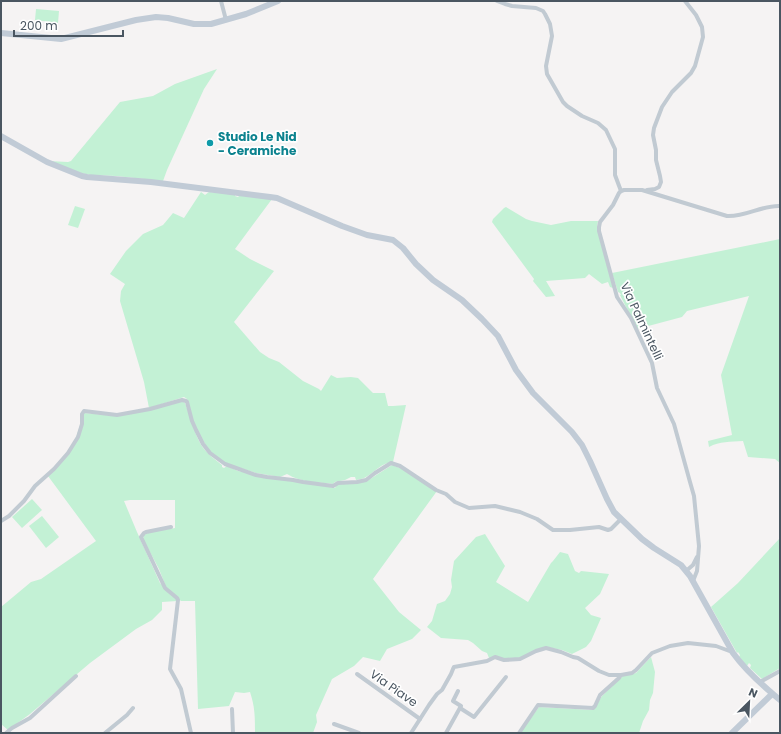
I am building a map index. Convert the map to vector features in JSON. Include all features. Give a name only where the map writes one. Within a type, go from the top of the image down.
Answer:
[{"type":"street","points":[[221,1],[226,20]]},
{"type":"street","points":[[1,33],[61,39],[136,20],[156,17],[200,25],[211,24],[246,14],[278,1]]},
{"type":"street","points":[[497,1],[512,6],[536,8],[546,14],[550,24],[552,36],[546,66],[547,74],[563,102],[567,106],[582,116],[598,123],[606,130],[615,149],[615,175],[621,191],[655,189],[660,185],[661,182],[653,136],[654,128],[662,107],[672,92],[695,66],[703,37],[702,27],[696,15],[685,1]]},
{"type":"street","points":[[1,136],[47,162],[87,177],[151,182],[277,198],[342,226],[367,235],[393,240],[403,248],[416,264],[433,280],[462,300],[498,336],[516,370],[528,387],[537,398],[572,432],[582,445],[611,508],[648,544],[685,569],[739,661],[780,700]]},
{"type":"street","points":[[642,190],[727,216],[738,216],[761,209],[780,206]]},
{"type":"street","name":"Via Palmintelli","points":[[621,191],[613,206],[600,222],[599,231],[617,297],[631,318],[652,363],[659,394],[674,424],[694,496],[699,546],[697,571],[693,581]]},
{"type":"street","points":[[1,521],[9,516],[19,506],[35,486],[54,469],[68,453],[78,437],[82,424],[82,414],[84,411],[117,415],[150,409],[182,400],[187,402],[196,430],[203,444],[210,453],[225,464],[256,475],[268,478],[333,486],[338,483],[366,480],[389,464],[394,464],[400,466],[436,490],[446,494],[455,502],[469,508],[495,506],[520,512],[537,519],[553,530],[598,527],[608,530],[621,519]]},
{"type":"street","points":[[171,527],[146,532],[142,537],[163,585],[178,600],[170,669],[181,689],[191,733]]},
{"type":"street","points":[[686,571],[692,565],[698,554]]},
{"type":"street","points":[[411,733],[437,694],[442,690],[451,674],[452,668],[454,667],[486,661],[495,657],[504,660],[520,659],[546,648],[578,658],[599,671],[609,675],[621,675],[632,673],[652,653],[681,643],[716,646],[734,653]]},
{"type":"street","points":[[760,682],[780,671]]},
{"type":"street","name":"Via Piave","points":[[356,674],[420,719]]},
{"type":"street","points":[[519,733],[538,706],[593,708],[600,695],[621,675]]},
{"type":"street","points":[[6,733],[30,718],[76,676]]},
{"type":"street","points":[[458,691],[453,701],[460,706],[460,708],[474,717],[506,677]]},
{"type":"street","points":[[732,733],[772,694]]},
{"type":"street","points":[[105,733],[127,715],[133,708]]},
{"type":"street","points":[[446,733],[460,708]]},
{"type":"street","points":[[232,709],[233,733]]},
{"type":"street","points":[[334,724],[349,731],[359,733]]},
{"type":"green space","points":[[36,9],[59,11],[58,23],[35,20]]},
{"type":"green space","points":[[217,69],[204,89],[163,181],[91,175],[81,173],[49,161],[71,161],[120,102],[153,96],[175,84]]},
{"type":"green space","points":[[201,192],[205,195],[209,192],[235,194],[235,196],[238,197],[240,195],[272,199],[235,249],[250,259],[274,271],[234,322],[260,352],[279,362],[303,381],[321,391],[331,375],[337,378],[358,378],[373,393],[385,393],[388,406],[406,405],[393,462],[382,466],[364,478],[356,480],[355,477],[351,477],[333,484],[304,481],[287,474],[280,477],[256,473],[225,463],[211,452],[206,446],[193,421],[187,399],[184,397],[149,408],[144,382],[120,301],[121,291],[125,284],[110,274],[126,251],[143,234],[163,225],[173,213],[184,218]]},
{"type":"green space","points":[[75,206],[85,209],[78,228],[68,225]]},
{"type":"green space","points":[[506,207],[526,219],[551,225],[571,221],[598,221],[597,227],[613,288],[610,287],[608,282],[602,284],[589,274],[585,278],[546,281],[555,296],[546,297],[533,281],[534,279],[492,222],[493,219]]},
{"type":"green space","points":[[780,239],[780,463],[775,459],[748,457],[743,441],[721,443],[709,447],[708,441],[732,435],[721,375],[749,296],[687,311],[682,317],[637,329],[620,293],[618,292],[612,273]]},
{"type":"green space","points":[[182,401],[185,403],[202,446],[224,468],[227,466],[238,471],[335,488],[337,484],[367,481],[392,465],[402,469],[437,491],[373,579],[399,612],[421,630],[412,639],[387,649],[380,661],[363,657],[354,666],[332,679],[316,715],[317,722],[313,733],[255,733],[253,702],[250,692],[235,692],[229,706],[198,709],[195,601],[181,601],[166,587],[159,569],[143,539],[144,535],[148,533],[175,528],[175,500],[124,501],[160,583],[177,601],[162,602],[162,610],[152,620],[136,629],[90,663],[30,714],[8,730],[1,724],[1,607],[31,582],[41,579],[96,541],[48,476],[73,447],[84,413],[117,416]]},
{"type":"green space","points":[[32,499],[42,510],[22,528],[12,517]]},
{"type":"green space","points":[[42,516],[59,537],[46,548],[29,526]]},
{"type":"green space","points":[[485,534],[505,566],[496,582],[528,602],[551,563],[560,552],[568,554],[575,571],[579,573],[581,571],[609,574],[600,594],[585,608],[591,615],[601,618],[591,641],[586,647],[572,654],[547,647],[519,658],[489,658],[487,653],[468,640],[441,638],[427,627],[432,621],[437,604],[445,601],[450,594],[454,561],[476,537]]},
{"type":"green space","points":[[780,538],[780,668],[762,679],[750,668],[751,665],[749,663],[747,666],[739,657],[740,655],[738,652],[737,653],[711,607],[738,583]]},
{"type":"green space","points":[[651,657],[655,672],[653,693],[650,700],[649,710],[639,733],[520,733],[539,707],[593,710],[602,696],[623,676],[636,673]]},
{"type":"place","name":"Studio Le Nid - Ceramiche","points":[[210,143]]}]
